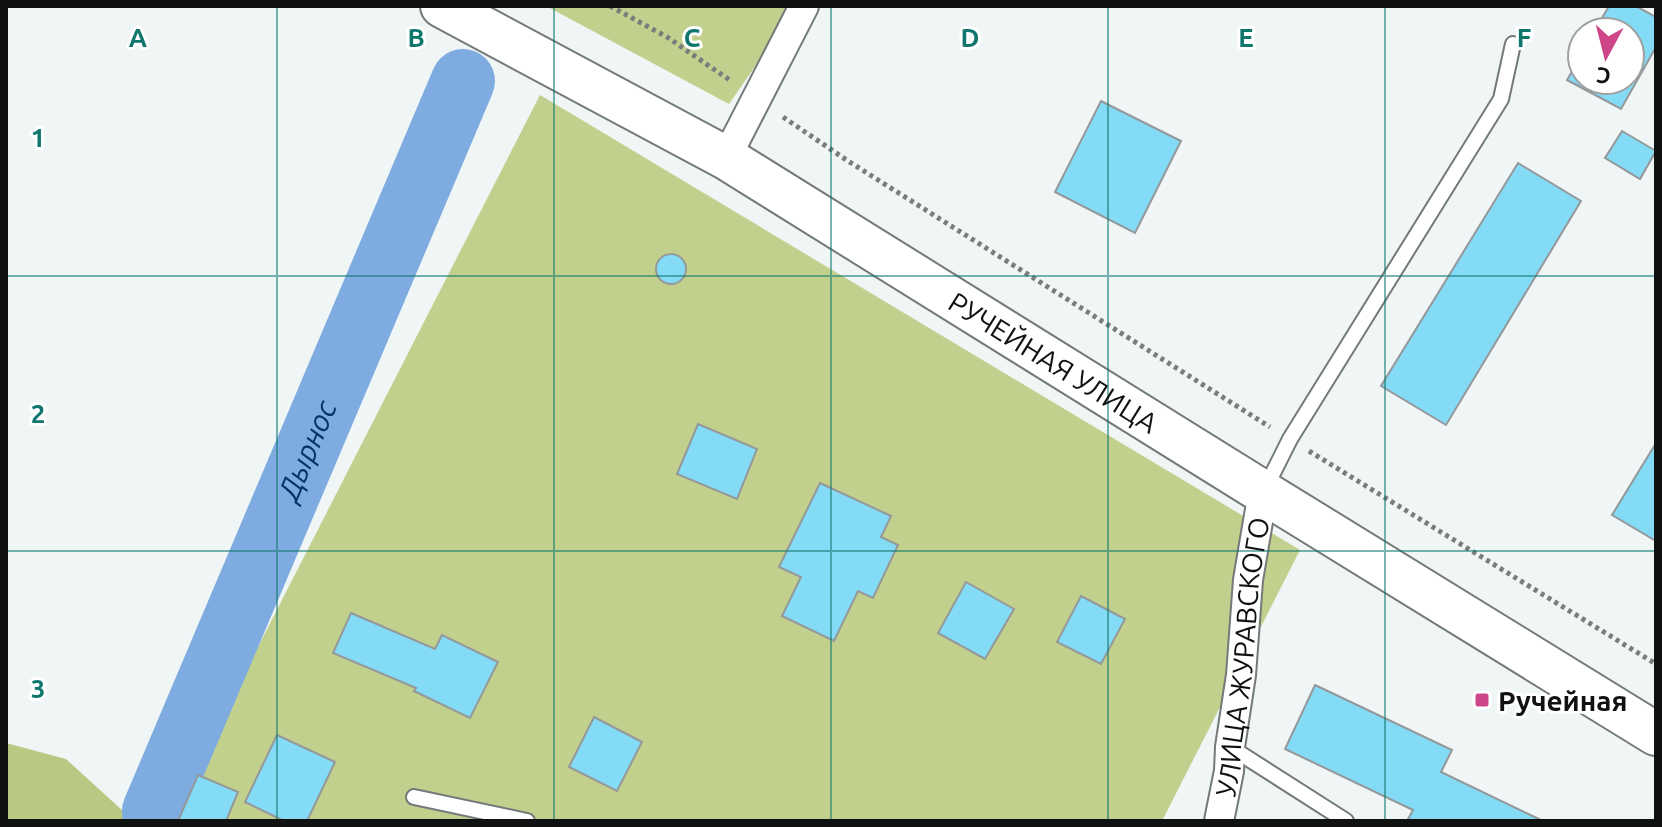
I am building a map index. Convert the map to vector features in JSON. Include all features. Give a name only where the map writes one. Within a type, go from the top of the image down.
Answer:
[{"type":"street","name":"РУЧЕЙНАЯ УЛИЦА","points":[[442,6],[726,158],[1656,734]]},
{"type":"street","points":[[726,158],[804,6]]},
{"type":"street","name":"УЛИЦА ЖУРАВСКОГО","points":[[1219,821],[1229,771],[1241,675],[1248,580],[1263,492]]},
{"type":"lane","points":[[1263,492],[1290,439],[1501,99],[1513,44]]},
{"type":"lane","points":[[1230,747],[1346,821]]},
{"type":"lane","points":[[414,797],[527,821]]},
{"type":"path","points":[[610,6],[667,37],[848,161],[1290,439],[1656,664]]},
{"type":"green space","points":[[546,6],[787,6],[772,42],[729,104]]},
{"type":"green space","points":[[540,95],[1300,550],[1162,821],[169,821]]},
{"type":"green space","points":[[6,743],[66,759],[134,821],[6,821]]},
{"type":"building","points":[[1609,6],[1636,6],[1656,17],[1656,47],[1646,65],[1646,16],[1603,16]]},
{"type":"building","points":[[1597,96],[1628,96],[1621,109]]},
{"type":"building","points":[[1101,101],[1181,141],[1135,233],[1055,192]]},
{"type":"building","points":[[1622,131],[1656,151],[1640,179],[1605,158]]},
{"type":"building","points":[[1518,163],[1581,201],[1446,425],[1381,386]]},
{"type":"building","points":[[671,254],[682,258],[686,269],[682,280],[671,284],[660,280],[656,269],[660,258]]},
{"type":"building","points":[[698,424],[757,449],[737,499],[677,474]]},
{"type":"building","points":[[1656,443],[1656,541],[1612,515]]},
{"type":"building","points":[[820,483],[891,516],[881,537],[898,545],[873,598],[858,591],[834,641],[782,616],[801,577],[779,567]]},
{"type":"building","points":[[966,582],[1014,609],[985,659],[938,633]]},
{"type":"building","points":[[1081,596],[1125,619],[1101,664],[1057,642]]},
{"type":"building","points":[[351,613],[435,649],[442,635],[498,662],[470,718],[414,691],[416,688],[333,653]]},
{"type":"building","points":[[1315,685],[1452,750],[1441,772],[1543,821],[1407,821],[1413,810],[1285,749]]},
{"type":"building","points":[[594,717],[642,742],[617,791],[569,767]]},
{"type":"building","points":[[277,735],[335,762],[307,821],[284,821],[245,802]]},
{"type":"building","points":[[198,775],[238,792],[226,821],[178,821]]},
{"type":"waterway","name":"Дырнос","points":[[155,821],[154,811],[463,81]]},
{"type":"place","name":"Ручейная","points":[[1482,700]]}]
